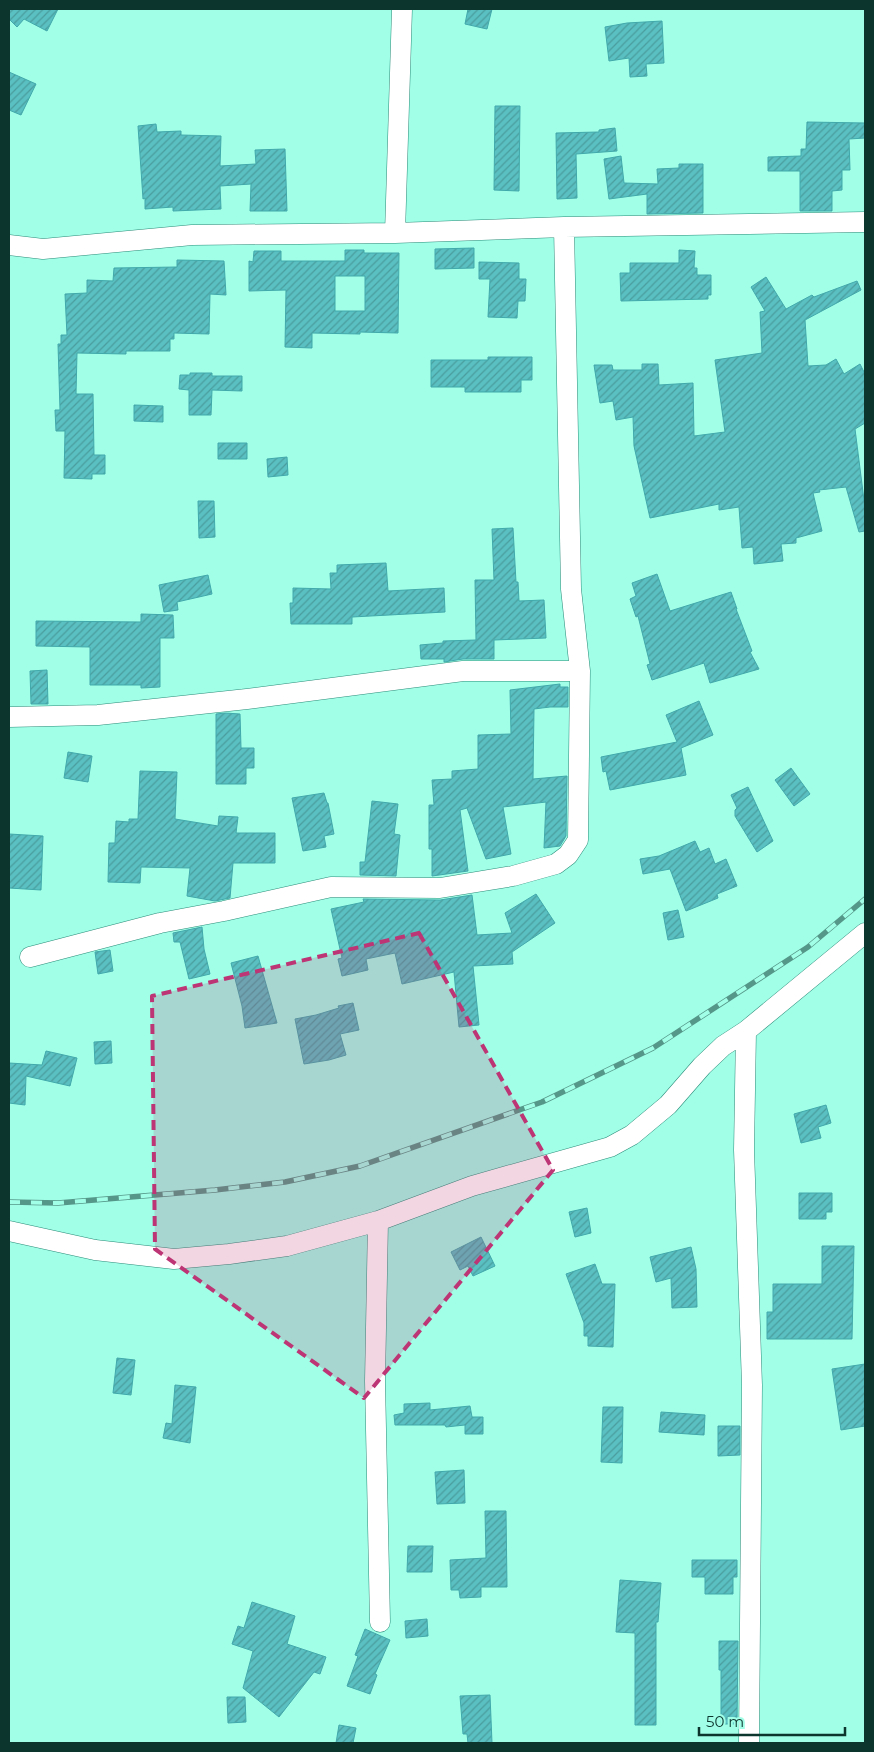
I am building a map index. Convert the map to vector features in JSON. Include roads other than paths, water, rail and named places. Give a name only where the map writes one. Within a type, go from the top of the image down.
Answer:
[{"type":"street","points":[[395,233],[402,9]]},
{"type":"street","points":[[9,245],[43,249],[192,235],[395,233],[564,227],[865,222]]},
{"type":"street","points":[[30,957],[160,923],[331,887],[440,888],[513,876],[556,864],[568,855],[578,840],[580,671],[572,589],[564,227]]},
{"type":"street","points":[[9,717],[98,715],[247,699],[463,672],[580,671]]},
{"type":"street","points":[[9,1230],[95,1250],[174,1259],[288,1246],[378,1221],[472,1186],[610,1147],[632,1135],[668,1105],[723,1046],[746,1031],[865,934]]},
{"type":"street","points":[[746,1031],[744,1150],[752,1385],[749,1743]]},
{"type":"street","points":[[378,1221],[375,1381],[380,1622]]},
{"type":"railway","points":[[9,1202],[58,1203],[215,1190],[285,1182],[360,1166],[542,1102],[653,1048],[808,947],[865,899]]}]
